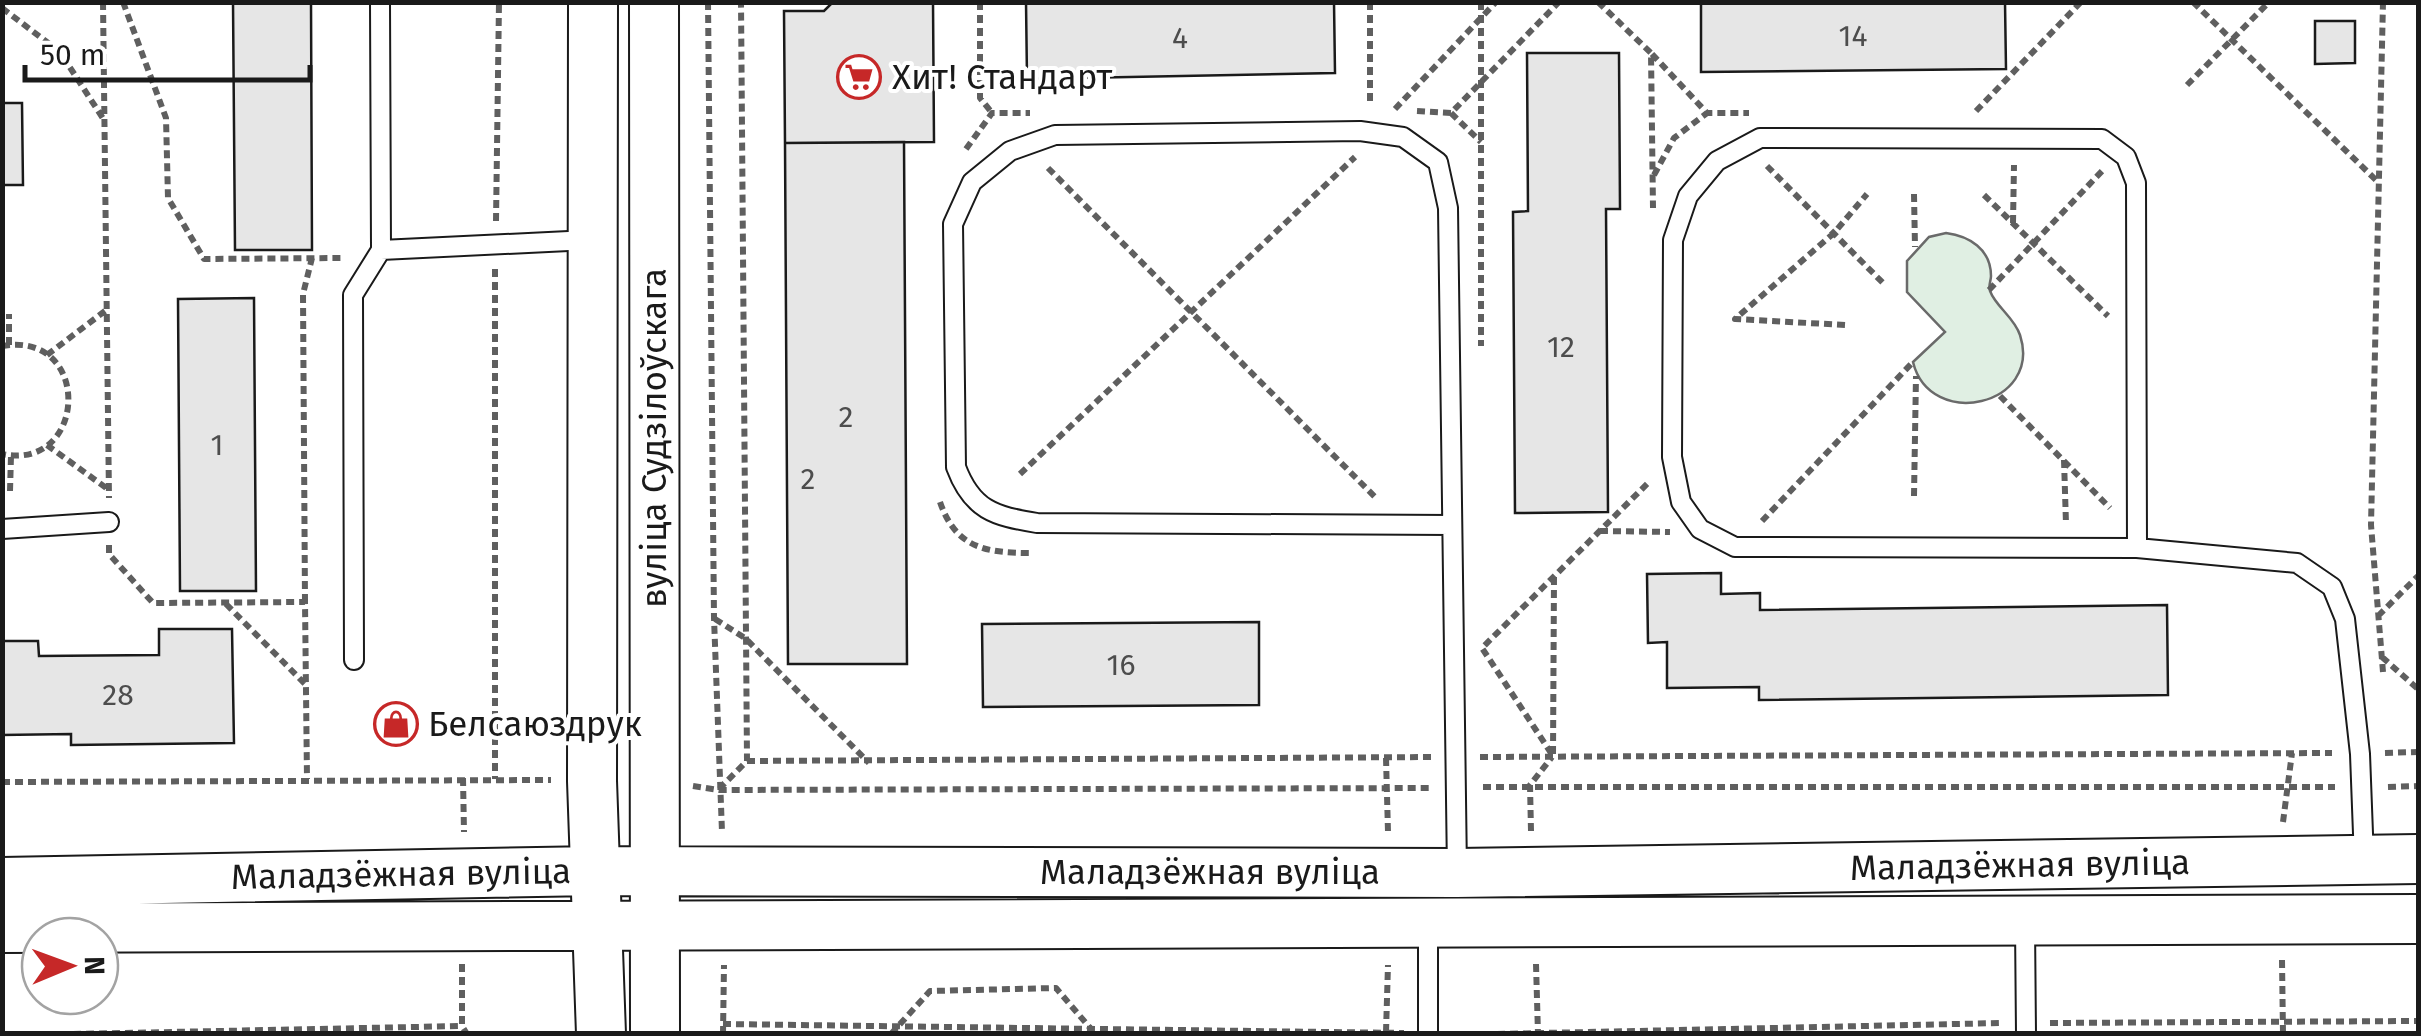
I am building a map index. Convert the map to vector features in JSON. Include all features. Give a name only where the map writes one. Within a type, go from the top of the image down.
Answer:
[{"type":"main road","name":"вуліца Судзілоўскага","points":[[594,2],[590,240],[592,781],[600,1034]]},
{"type":"main road","name":"вуліца Судзілоўскага","points":[[654,2],[655,1034]]},
{"type":"main road","name":"Маладзёжная вуліца","points":[[2,882],[595,871],[1458,873],[2418,858]]},
{"type":"main road","name":"Маладзёжная вуліца","points":[[2,928],[2418,919]]},
{"type":"lane","points":[[354,660],[353,295],[381,250],[380,2]]},
{"type":"lane","points":[[1452,525],[1037,523],[996,516],[965,492],[956,466],[953,224],[972,182],[1010,152],[1054,135],[1360,131],[1403,136],[1438,162],[1448,208],[1458,873]]},
{"type":"lane","points":[[2137,548],[2136,182],[2126,157],[2102,139],[1760,138],[1717,161],[1688,196],[1673,240],[1672,457],[1681,502],[1700,529],[1735,547],[2137,548],[2297,562],[2332,587],[2345,619],[2360,754],[2364,860]]},
{"type":"lane","points":[[381,250],[590,240]]},
{"type":"lane","points":[[2,529],[109,522]]},
{"type":"lane","points":[[1428,922],[1428,1034]]},
{"type":"lane","points":[[2025,923],[2026,1028]]},
{"type":"path","points":[[103,2],[109,554],[152,603],[305,602]]},
{"type":"path","points":[[123,2],[166,118],[168,198],[204,259],[350,258]]},
{"type":"path","points":[[496,779],[495,246],[500,2]]},
{"type":"path","points":[[708,2],[718,790]]},
{"type":"path","points":[[718,790],[747,760],[741,2]]},
{"type":"path","points":[[980,2],[980,98],[992,113]]},
{"type":"path","points":[[1370,2],[1370,111]]},
{"type":"path","points":[[1394,109],[1496,2]]},
{"type":"path","points":[[1450,113],[1559,2]]},
{"type":"path","points":[[1598,2],[1707,113]]},
{"type":"path","points":[[1957,111],[1976,111],[2081,2]]},
{"type":"path","points":[[2192,2],[2378,182]]},
{"type":"path","points":[[2188,86],[2269,2]]},
{"type":"path","points":[[2383,2],[2371,526],[2383,675]]},
{"type":"path","points":[[2,8],[60,52],[104,121]]},
{"type":"path","points":[[1651,53],[1653,218]]},
{"type":"path","points":[[1350,111],[1450,113],[1481,142]]},
{"type":"path","points":[[1652,178],[1674,138],[1707,113],[1765,112]]},
{"type":"path","points":[[992,113],[1032,113]]},
{"type":"path","points":[[960,157],[992,113]]},
{"type":"path","points":[[1020,474],[1356,156]]},
{"type":"path","points":[[1780,161],[1761,161],[1884,284]]},
{"type":"path","points":[[2013,224],[2014,161]]},
{"type":"path","points":[[1048,168],[1402,525]]},
{"type":"path","points":[[1989,290],[2104,168],[2114,178]]},
{"type":"path","points":[[1846,325],[1735,320],[1834,232],[1867,194]]},
{"type":"path","points":[[1914,194],[1915,247]]},
{"type":"path","points":[[1984,194],[2117,324],[2116,306]]},
{"type":"path","points":[[308,780],[304,294],[312,258]]},
{"type":"path","points":[[47,354],[106,310]]},
{"type":"path","points":[[9,314],[6,345],[47,354],[62,370],[70,390],[69,411],[61,430],[47,446],[7,455],[10,491]]},
{"type":"path","points":[[1774,530],[1754,530],[1913,362]]},
{"type":"path","points":[[1914,496],[1916,376]]},
{"type":"path","points":[[2000,396],[2118,516],[2119,501]]},
{"type":"path","points":[[47,446],[109,490]]},
{"type":"path","points":[[2064,460],[2066,530],[2083,530]]},
{"type":"path","points":[[1553,756],[1482,648],[1656,474]]},
{"type":"path","points":[[938,496],[948,527],[988,553],[1046,553]]},
{"type":"path","points":[[1600,531],[1676,532]]},
{"type":"path","points":[[2378,616],[2418,576]]},
{"type":"path","points":[[1553,756],[1554,577]]},
{"type":"path","points":[[225,602],[306,685]]},
{"type":"path","points":[[714,618],[744,638],[869,763]]},
{"type":"path","points":[[2381,656],[2418,688]]},
{"type":"path","points":[[2335,733],[2336,752]]},
{"type":"path","points":[[2389,734],[2391,753]]},
{"type":"path","points":[[747,760],[869,763],[1436,757],[1436,737]]},
{"type":"path","points":[[1456,757],[2418,752]]},
{"type":"path","points":[[2,782],[463,778],[592,781]]},
{"type":"path","points":[[463,778],[464,872]]},
{"type":"path","points":[[718,790],[2418,786]]},
{"type":"path","points":[[73,1034],[464,1030],[462,924]]},
{"type":"path","points":[[723,1034],[724,926]]},
{"type":"path","points":[[894,1030],[930,992],[1056,988],[1093,1032]]},
{"type":"path","points":[[1497,1034],[1930,1022],[2026,1028],[2079,1022],[2418,1021]]},
{"type":"path","points":[[2079,1022],[2079,1034]]},
{"type":"path","points":[[723,1024],[894,1030],[1410,1034]]},
{"type":"green space","points":[[1946,233],[1963,237],[1983,251],[1990,267],[1990,291],[2020,335],[2023,359],[2015,379],[2001,393],[1982,401],[1960,402],[1940,397],[1923,384],[1913,362],[1945,332],[1907,292],[1907,261],[1929,237]]},
{"type":"building","points":[[233,2],[311,2],[312,250],[235,250]]},
{"type":"building","name":"Хит! Стандарт","points":[[833,2],[933,2],[934,142],[785,143],[784,11],[824,11]]},
{"type":"building","points":[[1026,2],[1334,2],[1335,73],[1027,79]]},
{"type":"building","points":[[1701,2],[2005,2],[2006,69],[1701,72]]},
{"type":"building","points":[[2315,21],[2355,21],[2355,63],[2315,64]]},
{"type":"building","points":[[1527,53],[1619,53],[1620,209],[1606,209],[1608,512],[1515,513],[1513,212],[1528,211]]},
{"type":"building","points":[[2,103],[22,103],[23,185],[2,185]]},
{"type":"building","points":[[904,142],[907,664],[788,664],[785,143]]},
{"type":"building","points":[[254,298],[256,591],[180,591],[178,299]]},
{"type":"building","points":[[1721,573],[1721,594],[1760,593],[1760,610],[2167,605],[2168,695],[1759,700],[1759,687],[1667,688],[1667,642],[1648,643],[1647,574]]},
{"type":"building","points":[[1259,622],[1259,705],[983,707],[982,624]]},
{"type":"building","points":[[159,629],[232,629],[234,743],[71,745],[71,734],[2,735],[2,641],[38,641],[39,656],[159,655]]},
{"type":"building","name":"Белсаюздрук","points":[[404,713],[406,733],[388,735],[386,714]]},
{"type":"place","name":"Хит! Стандарт","points":[[859,77]]},
{"type":"place","name":"Белсаюздрук","points":[[396,724]]}]
